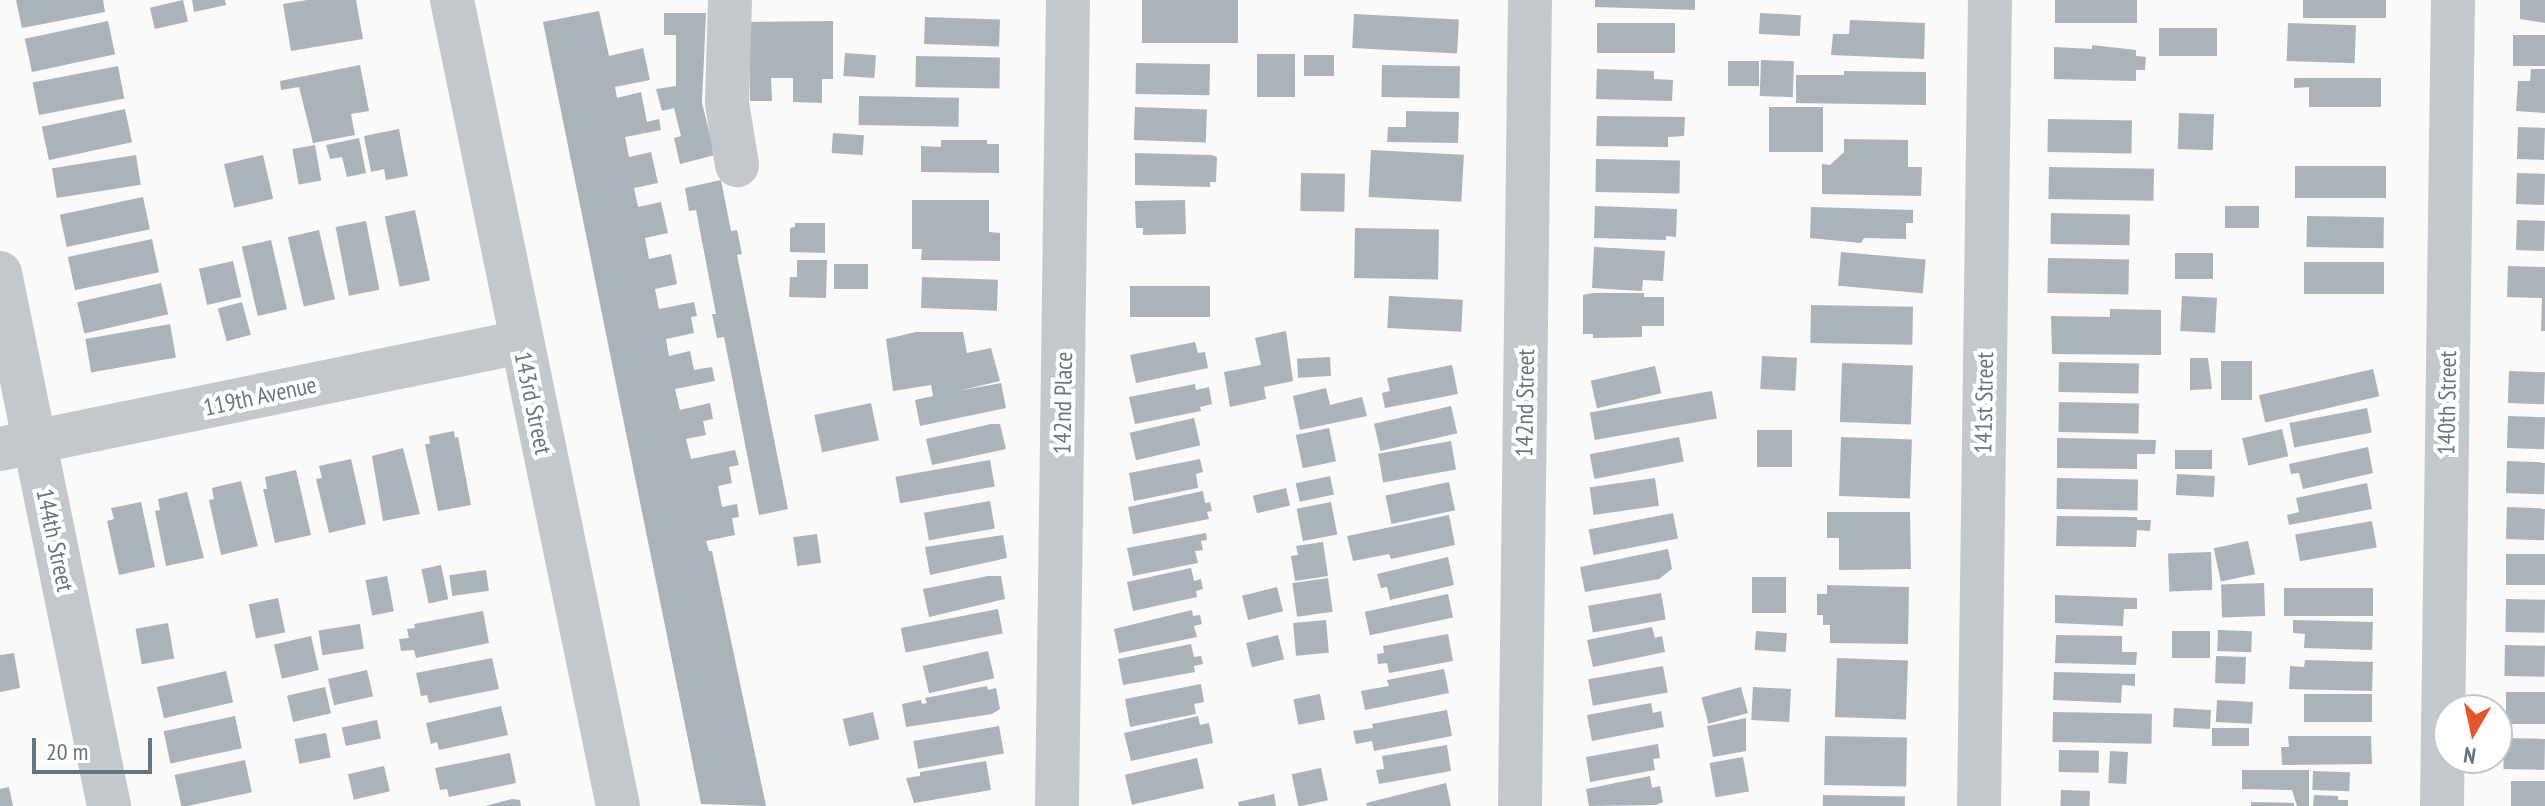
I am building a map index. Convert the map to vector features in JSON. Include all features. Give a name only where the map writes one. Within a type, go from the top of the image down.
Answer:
[{"type":"street","name":"143rd Street","points":[[452,0],[618,806]]},
{"type":"street","points":[[730,0],[727,103],[737,165]]},
{"type":"street","name":"142nd Place","points":[[1057,806],[1068,0]]},
{"type":"street","name":"142nd Street","points":[[1520,806],[1530,0]]},
{"type":"street","name":"141st Street","points":[[1979,806],[1990,0]]},
{"type":"street","name":"140th Street","points":[[2442,806],[2453,0]]},
{"type":"street","name":"144th Street","points":[[0,273],[17,446],[109,806]]},
{"type":"street","name":"119th Avenue","points":[[17,446],[521,342]]},
{"type":"building","points":[[16,0],[103,0],[105,12],[22,28]]},
{"type":"building","points":[[183,0],[188,21],[155,29],[150,8]]},
{"type":"building","points":[[192,0],[225,0],[226,5],[194,12]]},
{"type":"building","points":[[307,0],[356,0],[363,39],[291,51],[283,4]]},
{"type":"building","points":[[1142,0],[1238,0],[1238,43],[1142,43]]},
{"type":"building","points":[[1595,0],[1695,0],[1695,10],[1595,7]]},
{"type":"building","points":[[2055,0],[2137,0],[2137,23],[2055,23]]},
{"type":"building","points":[[2303,0],[2386,0],[2386,18],[2303,18]]},
{"type":"building","points":[[2520,0],[2545,0],[2545,23],[2520,19]]},
{"type":"building","points":[[599,11],[609,56],[643,48],[650,80],[615,87],[617,98],[641,92],[647,122],[659,119],[661,130],[625,137],[629,157],[651,152],[658,183],[634,188],[638,207],[661,202],[668,233],[645,238],[649,259],[671,254],[677,284],[655,289],[659,309],[694,302],[697,316],[691,317],[694,333],[666,339],[669,356],[690,351],[694,370],[712,367],[715,381],[675,389],[680,410],[710,403],[713,419],[703,421],[706,435],[686,439],[691,459],[735,450],[739,465],[729,467],[732,483],[718,486],[722,507],[737,504],[739,517],[732,518],[735,535],[706,541],[709,551],[712,551],[766,806],[701,804],[543,22]]},
{"type":"building","points":[[664,13],[706,13],[702,103],[715,155],[680,164],[674,138],[681,136],[674,108],[662,111],[656,89],[676,86],[676,35],[664,35]]},
{"type":"building","points":[[1760,13],[1801,15],[1800,36],[1759,34]]},
{"type":"building","points":[[1354,14],[1459,19],[1457,53],[1352,48]]},
{"type":"building","points":[[925,17],[1000,20],[999,47],[924,44]]},
{"type":"building","points":[[1850,20],[1925,23],[1924,59],[1831,55],[1833,34],[1849,34]]},
{"type":"building","points":[[108,21],[115,54],[32,72],[25,39]]},
{"type":"building","points":[[833,21],[833,79],[822,79],[822,103],[793,102],[793,78],[771,78],[772,101],[750,101],[749,22]]},
{"type":"building","points":[[1597,23],[1675,23],[1675,53],[1597,53]]},
{"type":"building","points":[[2288,23],[2356,25],[2355,63],[2287,61]]},
{"type":"building","points":[[2159,28],[2217,28],[2217,56],[2159,56]]},
{"type":"building","points":[[2513,35],[2545,35],[2545,66],[2513,66]]},
{"type":"building","points":[[2092,45],[2136,50],[2136,56],[2146,57],[2145,70],[2136,70],[2136,81],[2054,79],[2054,47],[2092,49]]},
{"type":"building","points":[[845,53],[876,55],[874,78],[843,76]]},
{"type":"building","points":[[1257,54],[1295,54],[1295,97],[1257,97]]},
{"type":"building","points":[[1304,55],[1334,55],[1334,76],[1304,76]]},
{"type":"building","points":[[916,56],[1000,57],[999,88],[915,87]]},
{"type":"building","points":[[1761,60],[1794,61],[1793,97],[1760,96]]},
{"type":"building","points":[[1728,61],[1759,61],[1759,86],[1728,86]]},
{"type":"building","points":[[1136,63],[1210,64],[1209,95],[1135,94]]},
{"type":"building","points":[[360,65],[369,111],[351,114],[355,135],[313,143],[299,87],[281,90],[280,81]]},
{"type":"building","points":[[1382,65],[1460,66],[1459,98],[1381,97]]},
{"type":"building","points":[[118,66],[124,98],[39,115],[33,83]]},
{"type":"building","points":[[1597,69],[1654,71],[1654,79],[1673,80],[1672,101],[1596,99]]},
{"type":"building","points":[[2531,69],[2545,69],[2545,113],[2516,111],[2518,81],[2530,81]]},
{"type":"building","points":[[1844,71],[1926,72],[1926,105],[1796,103],[1796,75],[1844,75]]},
{"type":"building","points":[[2294,78],[2381,78],[2381,107],[2309,107],[2309,87],[2294,88]]},
{"type":"building","points":[[859,96],[959,98],[958,127],[858,125]]},
{"type":"building","points":[[1135,107],[1207,110],[1206,142],[1134,140]]},
{"type":"building","points":[[1769,107],[1823,107],[1823,152],[1769,152]]},
{"type":"building","points":[[125,109],[132,142],[49,160],[42,127]]},
{"type":"building","points":[[1406,111],[1459,112],[1458,143],[1387,142],[1388,127],[1406,127]]},
{"type":"building","points":[[2179,113],[2214,114],[2213,150],[2178,149]]},
{"type":"building","points":[[1597,116],[1685,117],[1684,136],[1668,137],[1668,147],[1596,146]]},
{"type":"building","points":[[2048,119],[2132,120],[2131,153],[2047,152]]},
{"type":"building","points":[[2518,127],[2545,128],[2544,160],[2517,159]]},
{"type":"building","points":[[399,129],[408,176],[386,180],[384,169],[371,172],[364,136]]},
{"type":"building","points":[[833,133],[864,135],[863,155],[832,153]]},
{"type":"building","points":[[359,138],[366,173],[347,177],[342,157],[330,159],[326,145]]},
{"type":"building","points":[[1844,139],[1908,140],[1908,167],[1922,167],[1921,196],[1822,194],[1822,164],[1830,165],[1844,152]]},
{"type":"building","points":[[941,140],[987,140],[987,144],[999,144],[999,173],[921,172],[921,146],[941,147]]},
{"type":"building","points":[[315,145],[321,180],[299,184],[292,149]]},
{"type":"building","points":[[1371,150],[1464,155],[1461,202],[1369,197]]},
{"type":"building","points":[[1135,153],[1217,157],[1216,182],[1210,182],[1210,187],[1135,185]]},
{"type":"building","points":[[136,155],[141,185],[57,198],[52,168]]},
{"type":"building","points":[[263,155],[273,199],[234,208],[224,164]]},
{"type":"building","points":[[1596,159],[1680,160],[1679,193],[1595,192]]},
{"type":"building","points":[[2295,166],[2386,166],[2386,198],[2295,198]]},
{"type":"building","points":[[2049,167],[2154,169],[2153,201],[2048,199]]},
{"type":"building","points":[[1301,173],[1345,174],[1344,212],[1300,211]]},
{"type":"building","points":[[2517,173],[2545,174],[2544,205],[2516,204]]},
{"type":"building","points":[[721,180],[731,231],[737,230],[742,254],[737,255],[788,509],[759,515],[724,337],[717,338],[712,314],[716,314],[696,210],[689,211],[685,188]]},
{"type":"building","points":[[143,197],[150,229],[67,247],[60,215]]},
{"type":"building","points":[[912,200],[989,200],[989,232],[1000,233],[1000,261],[921,260],[922,249],[912,249]]},
{"type":"building","points":[[1185,200],[1186,234],[1143,235],[1143,228],[1136,228],[1135,201]]},
{"type":"building","points":[[1595,206],[1677,209],[1676,237],[1666,236],[1666,240],[1594,238]]},
{"type":"building","points":[[2225,206],[2259,206],[2259,228],[2225,228]]},
{"type":"building","points":[[1811,207],[1913,210],[1913,223],[1906,223],[1906,239],[1864,238],[1861,243],[1810,238]]},
{"type":"building","points":[[415,210],[430,280],[400,287],[385,216]]},
{"type":"building","points":[[2051,213],[2130,214],[2129,245],[2050,244]]},
{"type":"building","points":[[2307,216],[2384,217],[2383,248],[2306,247]]},
{"type":"building","points":[[2517,220],[2545,221],[2544,251],[2516,250]]},
{"type":"building","points":[[366,221],[379,290],[349,296],[336,227]]},
{"type":"building","points":[[795,223],[825,223],[825,253],[790,252],[790,228],[795,227]]},
{"type":"building","points":[[1355,228],[1439,229],[1438,279],[1354,278]]},
{"type":"building","points":[[319,230],[335,299],[304,306],[288,237]]},
{"type":"building","points":[[152,239],[159,272],[75,290],[68,257]]},
{"type":"building","points":[[271,240],[287,309],[258,316],[242,247]]},
{"type":"building","points":[[1594,247],[1665,251],[1663,281],[1643,280],[1642,291],[1592,288]]},
{"type":"building","points":[[1841,252],[1926,259],[1923,293],[1838,286]]},
{"type":"building","points":[[2175,253],[2213,253],[2213,279],[2175,279]]},
{"type":"building","points":[[2048,258],[2129,259],[2128,294],[2047,293]]},
{"type":"building","points":[[797,260],[827,260],[826,298],[789,297],[790,277],[797,277]]},
{"type":"building","points":[[233,261],[241,297],[207,305],[199,269]]},
{"type":"building","points":[[2304,262],[2384,262],[2384,294],[2304,294]]},
{"type":"building","points":[[834,264],[868,264],[868,289],[834,289]]},
{"type":"building","points":[[2508,266],[2545,267],[2545,331],[2541,331],[2542,298],[2507,297]]},
{"type":"building","points":[[922,277],[998,280],[997,311],[921,308]]},
{"type":"building","points":[[161,283],[168,314],[84,334],[77,302]]},
{"type":"building","points":[[1130,286],[1210,286],[1210,317],[1130,317]]},
{"type":"building","points":[[1644,293],[1644,297],[1664,297],[1664,326],[1642,326],[1642,337],[1593,338],[1593,334],[1583,334],[1583,295]]},
{"type":"building","points":[[1389,296],[1463,300],[1461,332],[1387,328]]},
{"type":"building","points":[[2182,296],[2217,298],[2215,333],[2180,331]]},
{"type":"building","points":[[242,302],[251,335],[227,341],[218,308]]},
{"type":"building","points":[[1811,305],[1913,307],[1912,345],[1810,343]]},
{"type":"building","points":[[2110,309],[2161,310],[2161,355],[2052,354],[2051,316],[2110,317]]},
{"type":"building","points":[[170,324],[176,357],[91,372],[85,339]]},
{"type":"building","points":[[1286,331],[1293,381],[1264,387],[1266,399],[1230,407],[1224,372],[1261,365],[1255,338]]},
{"type":"building","points":[[916,332],[963,332],[967,353],[991,348],[1000,381],[958,391],[1001,383],[1006,408],[920,426],[915,400],[933,396],[931,385],[893,391],[886,339]]},
{"type":"building","points":[[1195,342],[1198,353],[1205,352],[1208,368],[1136,383],[1130,355]]},
{"type":"building","points":[[1762,356],[1797,358],[1795,391],[1760,389]]},
{"type":"building","points":[[1330,357],[1331,376],[1298,378],[1297,359]]},
{"type":"building","points":[[2190,358],[2208,358],[2212,389],[2190,390]]},
{"type":"building","points":[[2221,361],[2252,361],[2252,400],[2221,400]]},
{"type":"building","points":[[2059,362],[2139,363],[2138,393],[2058,392]]},
{"type":"building","points":[[1842,363],[1913,365],[1911,424],[1840,422]]},
{"type":"building","points":[[1452,365],[1458,394],[1385,408],[1382,393],[1390,391],[1387,378]]},
{"type":"building","points":[[1655,366],[1661,393],[1597,408],[1591,381]]},
{"type":"building","points":[[2373,369],[2379,396],[2265,423],[2259,395]]},
{"type":"building","points":[[2509,371],[2545,372],[2544,404],[2508,403]]},
{"type":"building","points":[[1195,384],[1196,390],[1209,387],[1212,404],[1200,407],[1201,411],[1135,424],[1129,397]]},
{"type":"building","points":[[1326,388],[1330,405],[1362,397],[1367,416],[1300,430],[1293,396]]},
{"type":"building","points":[[1712,391],[1717,419],[1595,440],[1590,413]]},
{"type":"building","points":[[2059,402],[2139,403],[2138,433],[2058,432]]},
{"type":"building","points":[[871,403],[879,440],[822,452],[814,415]]},
{"type":"building","points":[[1451,406],[1457,433],[1380,451],[1374,424]]},
{"type":"building","points":[[2367,408],[2372,433],[2294,448],[2289,423]]},
{"type":"building","points":[[2508,416],[2545,417],[2544,449],[2507,448]]},
{"type":"building","points":[[1194,418],[1200,445],[1136,460],[1130,433]]},
{"type":"building","points":[[1000,424],[1006,449],[932,465],[926,439]]},
{"type":"building","points":[[1329,428],[1336,461],[1303,468],[1296,435]]},
{"type":"building","points":[[2282,429],[2288,456],[2248,466],[2242,438]]},
{"type":"building","points":[[1757,430],[1792,430],[1792,467],[1757,467]]},
{"type":"building","points":[[454,431],[455,438],[458,437],[471,505],[438,511],[425,444],[430,444],[429,436]]},
{"type":"building","points":[[1679,437],[1684,462],[1594,479],[1590,454]]},
{"type":"building","points":[[1841,437],[1912,439],[1910,498],[1839,496]]},
{"type":"building","points":[[2057,438],[2156,440],[2155,454],[2137,454],[2137,469],[2057,468]]},
{"type":"building","points":[[1451,441],[1456,470],[1383,482],[1378,454]]},
{"type":"building","points":[[2368,447],[2373,473],[2303,489],[2299,473],[2291,474],[2289,464]]},
{"type":"building","points":[[403,448],[420,514],[383,521],[372,456]]},
{"type":"building","points":[[2175,450],[2212,450],[2212,469],[2175,469]]},
{"type":"building","points":[[351,459],[366,524],[329,533],[316,479],[322,478],[319,466]]},
{"type":"building","points":[[1200,459],[1203,472],[1196,474],[1198,488],[1134,501],[1129,473]]},
{"type":"building","points":[[990,460],[995,487],[900,503],[895,477]]},
{"type":"building","points":[[2507,461],[2545,462],[2544,494],[2506,493]]},
{"type":"building","points":[[296,470],[311,535],[275,543],[263,489],[267,489],[265,477]]},
{"type":"building","points":[[2177,474],[2215,476],[2214,497],[2176,495]]},
{"type":"building","points":[[1330,476],[1334,495],[1300,502],[1296,483]]},
{"type":"building","points":[[1655,478],[1659,506],[1594,515],[1590,487]]},
{"type":"building","points":[[2057,478],[2138,479],[2137,510],[2056,509]]},
{"type":"building","points":[[241,481],[258,546],[221,555],[209,500],[214,499],[212,488]]},
{"type":"building","points":[[1449,482],[1455,510],[1391,524],[1385,496]]},
{"type":"building","points":[[2367,483],[2372,509],[2289,525],[2287,515],[2299,512],[2296,498]]},
{"type":"building","points":[[1286,488],[1290,506],[1257,513],[1253,496]]},
{"type":"building","points":[[1203,491],[1205,503],[1210,502],[1212,511],[1207,512],[1209,519],[1133,534],[1128,507]]},
{"type":"building","points":[[187,492],[204,558],[166,566],[155,511],[160,510],[158,499]]},
{"type":"building","points":[[990,501],[995,529],[929,540],[924,513]]},
{"type":"building","points":[[141,502],[155,567],[119,575],[107,521],[114,519],[111,508]]},
{"type":"building","points":[[1331,502],[1337,534],[1303,541],[1297,509]]},
{"type":"building","points":[[2507,507],[2545,508],[2544,540],[2506,539]]},
{"type":"building","points":[[1827,512],[1910,512],[1911,569],[1839,570],[1839,538],[1827,538]]},
{"type":"building","points":[[1673,513],[1678,539],[1594,555],[1589,529]]},
{"type":"building","points":[[1449,515],[1455,545],[1391,559],[1389,554],[1353,561],[1347,536]]},
{"type":"building","points":[[2057,516],[2137,517],[2137,520],[2151,520],[2150,531],[2137,530],[2136,547],[2056,546]]},
{"type":"building","points":[[2372,521],[2377,548],[2300,561],[2295,535]]},
{"type":"building","points":[[1206,533],[1207,540],[1201,541],[1203,550],[1195,551],[1198,563],[1133,576],[1127,548]]},
{"type":"building","points":[[817,534],[821,563],[797,566],[793,537]]},
{"type":"building","points":[[1003,535],[1007,558],[930,575],[925,547]]},
{"type":"building","points":[[2248,541],[2255,574],[2221,582],[2214,548]]},
{"type":"building","points":[[1323,542],[1328,576],[1295,581],[1291,556],[1298,555],[1296,546]]},
{"type":"building","points":[[1668,549],[1672,569],[1659,579],[1585,592],[1580,567]]},
{"type":"building","points":[[2211,552],[2212,590],[2169,591],[2168,554]]},
{"type":"building","points":[[2506,554],[2545,554],[2545,585],[2506,585]]},
{"type":"building","points":[[1448,557],[1454,585],[1390,600],[1387,587],[1381,588],[1377,574]]},
{"type":"building","points":[[441,565],[448,599],[429,603],[421,569]]},
{"type":"building","points":[[1191,568],[1194,581],[1201,579],[1203,589],[1196,591],[1197,597],[1133,611],[1127,582]]},
{"type":"building","points":[[486,570],[489,591],[452,596],[449,575]]},
{"type":"building","points":[[387,576],[394,611],[372,616],[365,580]]},
{"type":"building","points":[[1001,576],[1005,599],[929,617],[923,589]]},
{"type":"building","points":[[1752,577],[1786,577],[1786,613],[1752,613]]},
{"type":"building","points":[[1328,578],[1333,612],[1297,617],[1292,583]]},
{"type":"building","points":[[2264,583],[2265,616],[2222,617],[2221,585]]},
{"type":"building","points":[[1827,585],[1909,587],[1908,644],[1830,643],[1830,625],[1823,625],[1823,615],[1817,615],[1817,594],[1827,594]]},
{"type":"building","points":[[1277,587],[1283,611],[1248,620],[1242,596]]},
{"type":"building","points":[[2284,588],[2373,588],[2373,616],[2284,616]]},
{"type":"building","points":[[1661,593],[1666,620],[1593,632],[1588,606]]},
{"type":"building","points":[[1448,594],[1453,617],[1370,635],[1365,612]]},
{"type":"building","points":[[2055,595],[2137,598],[2137,609],[2124,609],[2123,626],[2055,623]]},
{"type":"building","points":[[278,598],[285,632],[256,638],[249,604]]},
{"type":"building","points":[[2506,599],[2545,600],[2544,633],[2505,632]]},
{"type":"building","points":[[998,609],[1003,634],[906,652],[901,628]]},
{"type":"building","points":[[1192,610],[1193,616],[1200,615],[1202,624],[1194,626],[1197,637],[1119,653],[1114,629]]},
{"type":"building","points":[[483,611],[489,643],[416,658],[414,650],[401,651],[399,639],[409,638],[407,629],[415,628],[414,624]]},
{"type":"building","points":[[1326,620],[1329,653],[1296,656],[1293,623]]},
{"type":"building","points":[[2293,620],[2373,622],[2372,650],[2304,648],[2305,634],[2293,633]]},
{"type":"building","points":[[168,623],[174,658],[142,664],[136,629]]},
{"type":"building","points":[[360,624],[364,649],[322,655],[319,631]]},
{"type":"building","points":[[1652,627],[1655,638],[1662,636],[1665,652],[1593,667],[1587,640]]},
{"type":"building","points":[[2218,630],[2252,631],[2251,652],[2217,651]]},
{"type":"building","points":[[1756,631],[1787,633],[1786,652],[1755,650]]},
{"type":"building","points":[[2172,631],[2210,631],[2210,658],[2172,658]]},
{"type":"building","points":[[1448,634],[1453,661],[1389,673],[1387,663],[1378,664],[1377,654],[1384,653],[1383,646]]},
{"type":"building","points":[[1278,635],[1284,659],[1252,667],[1246,643]]},
{"type":"building","points":[[2056,635],[2122,636],[2122,652],[2137,652],[2136,665],[2055,663]]},
{"type":"building","points":[[311,636],[319,670],[282,679],[274,645]]},
{"type":"building","points":[[1191,644],[1194,657],[1201,656],[1203,664],[1194,666],[1195,672],[1123,685],[1118,659]]},
{"type":"building","points":[[2505,645],[2545,646],[2544,677],[2504,676]]},
{"type":"building","points":[[988,651],[994,678],[929,693],[923,666]]},
{"type":"building","points":[[14,653],[20,688],[0,692],[0,655]]},
{"type":"building","points":[[2216,656],[2246,657],[2245,684],[2215,683]]},
{"type":"building","points":[[492,658],[499,689],[429,703],[427,695],[421,696],[416,673]]},
{"type":"building","points":[[1837,658],[1908,660],[1906,719],[1835,717]]},
{"type":"building","points":[[2305,660],[2373,662],[2372,691],[2289,689],[2290,666],[2304,667]]},
{"type":"building","points":[[1663,666],[1668,693],[1593,706],[1588,679]]},
{"type":"building","points":[[1444,669],[1449,693],[1365,710],[1361,691],[1389,686],[1387,680]]},
{"type":"building","points":[[367,670],[373,696],[334,705],[328,679]]},
{"type":"building","points":[[226,671],[233,702],[164,718],[157,687]]},
{"type":"building","points":[[2054,672],[2135,674],[2135,686],[2122,685],[2121,703],[2053,700]]},
{"type":"building","points":[[1201,684],[1204,702],[1194,704],[1196,714],[1130,727],[1125,699]]},
{"type":"building","points":[[987,686],[988,690],[996,688],[1000,709],[992,714],[906,727],[902,704],[921,700],[922,704],[927,703],[925,698]]},
{"type":"building","points":[[325,687],[331,713],[293,722],[287,696]]},
{"type":"building","points":[[1741,687],[1748,713],[1708,724],[1701,698]]},
{"type":"building","points":[[1753,687],[1791,689],[1789,722],[1751,720]]},
{"type":"building","points":[[2545,692],[2545,724],[2513,724],[2513,694],[2506,694]]},
{"type":"building","points":[[1320,694],[1325,720],[1298,725],[1293,699]]},
{"type":"building","points":[[2304,694],[2372,694],[2372,722],[2304,722]]},
{"type":"building","points":[[2217,700],[2253,702],[2252,724],[2216,722]]},
{"type":"building","points":[[1651,703],[1653,713],[1661,711],[1664,727],[1592,741],[1587,715]]},
{"type":"building","points":[[501,706],[508,735],[439,750],[437,742],[431,744],[426,723]]},
{"type":"building","points":[[2174,708],[2211,710],[2210,729],[2173,727]]},
{"type":"building","points":[[1447,710],[1452,736],[1374,751],[1372,741],[1356,744],[1353,731],[1373,728],[1372,724]]},
{"type":"building","points":[[873,712],[879,739],[849,746],[843,719]]},
{"type":"building","points":[[2053,712],[2152,714],[2151,744],[2052,742]]},
{"type":"building","points":[[235,716],[242,748],[170,763],[164,731]]},
{"type":"building","points":[[1198,716],[1200,725],[1209,723],[1213,743],[1131,761],[1124,733]]},
{"type":"building","points":[[1746,718],[1746,751],[1713,757],[1707,726]]},
{"type":"building","points":[[377,720],[381,739],[346,746],[342,727]]},
{"type":"building","points":[[999,726],[1004,754],[918,769],[913,741]]},
{"type":"building","points":[[2212,728],[2249,728],[2249,746],[2212,746]]},
{"type":"building","points":[[326,733],[331,758],[299,764],[295,739]]},
{"type":"building","points":[[1825,736],[1907,737],[1906,786],[1824,785]]},
{"type":"building","points":[[2288,736],[2371,736],[2372,764],[2282,765],[2281,747],[2289,747]]},
{"type":"building","points":[[2513,738],[2545,739],[2544,770],[2513,769]]},
{"type":"building","points":[[1658,744],[1660,758],[1653,759],[1655,770],[1590,782],[1586,757]]},
{"type":"building","points":[[1447,745],[1451,771],[1379,784],[1376,770],[1384,769],[1382,756]]},
{"type":"building","points":[[2059,750],[2099,751],[2099,773],[2059,772]]},
{"type":"building","points":[[2110,751],[2128,752],[2126,784],[2108,783]]},
{"type":"building","points":[[510,753],[516,783],[449,797],[447,789],[440,790],[435,768]]},
{"type":"building","points":[[1743,757],[1749,791],[1716,797],[1710,763]]},
{"type":"building","points":[[1197,758],[1204,788],[1132,805],[1125,775]]},
{"type":"building","points":[[245,760],[252,792],[181,806],[175,775]]},
{"type":"building","points":[[986,761],[991,790],[914,803],[906,778],[920,776],[920,772]]},
{"type":"building","points":[[384,766],[390,791],[354,800],[348,774]]},
{"type":"building","points":[[1321,768],[1328,800],[1298,806],[1292,774]]},
{"type":"building","points":[[2242,770],[2309,770],[2309,806],[2297,806],[2292,790],[2242,789]]},
{"type":"building","points":[[2313,771],[2350,772],[2349,791],[2312,790]]},
{"type":"building","points":[[1650,776],[1652,788],[1660,786],[1663,802],[1656,805],[1589,806],[1586,789]]},
{"type":"building","points":[[2511,781],[2545,781],[2545,806],[2511,806]]},
{"type":"building","points":[[1446,783],[1451,806],[1367,806],[1366,803]]},
{"type":"building","points":[[9,787],[13,806],[0,806],[0,789]]},
{"type":"building","points":[[2061,790],[2090,791],[2089,806],[2060,806]]},
{"type":"building","points":[[1274,794],[1276,806],[1239,806],[1238,802]]},
{"type":"building","points":[[1823,795],[1905,796],[1905,806],[1823,806]]},
{"type":"building","points":[[2314,795],[2338,796],[2338,800],[2348,800],[2348,806],[2313,806]]},
{"type":"building","points":[[520,800],[521,806],[485,806]]},
{"type":"building","points":[[2251,802],[2294,803],[2294,806],[2251,806]]}]
